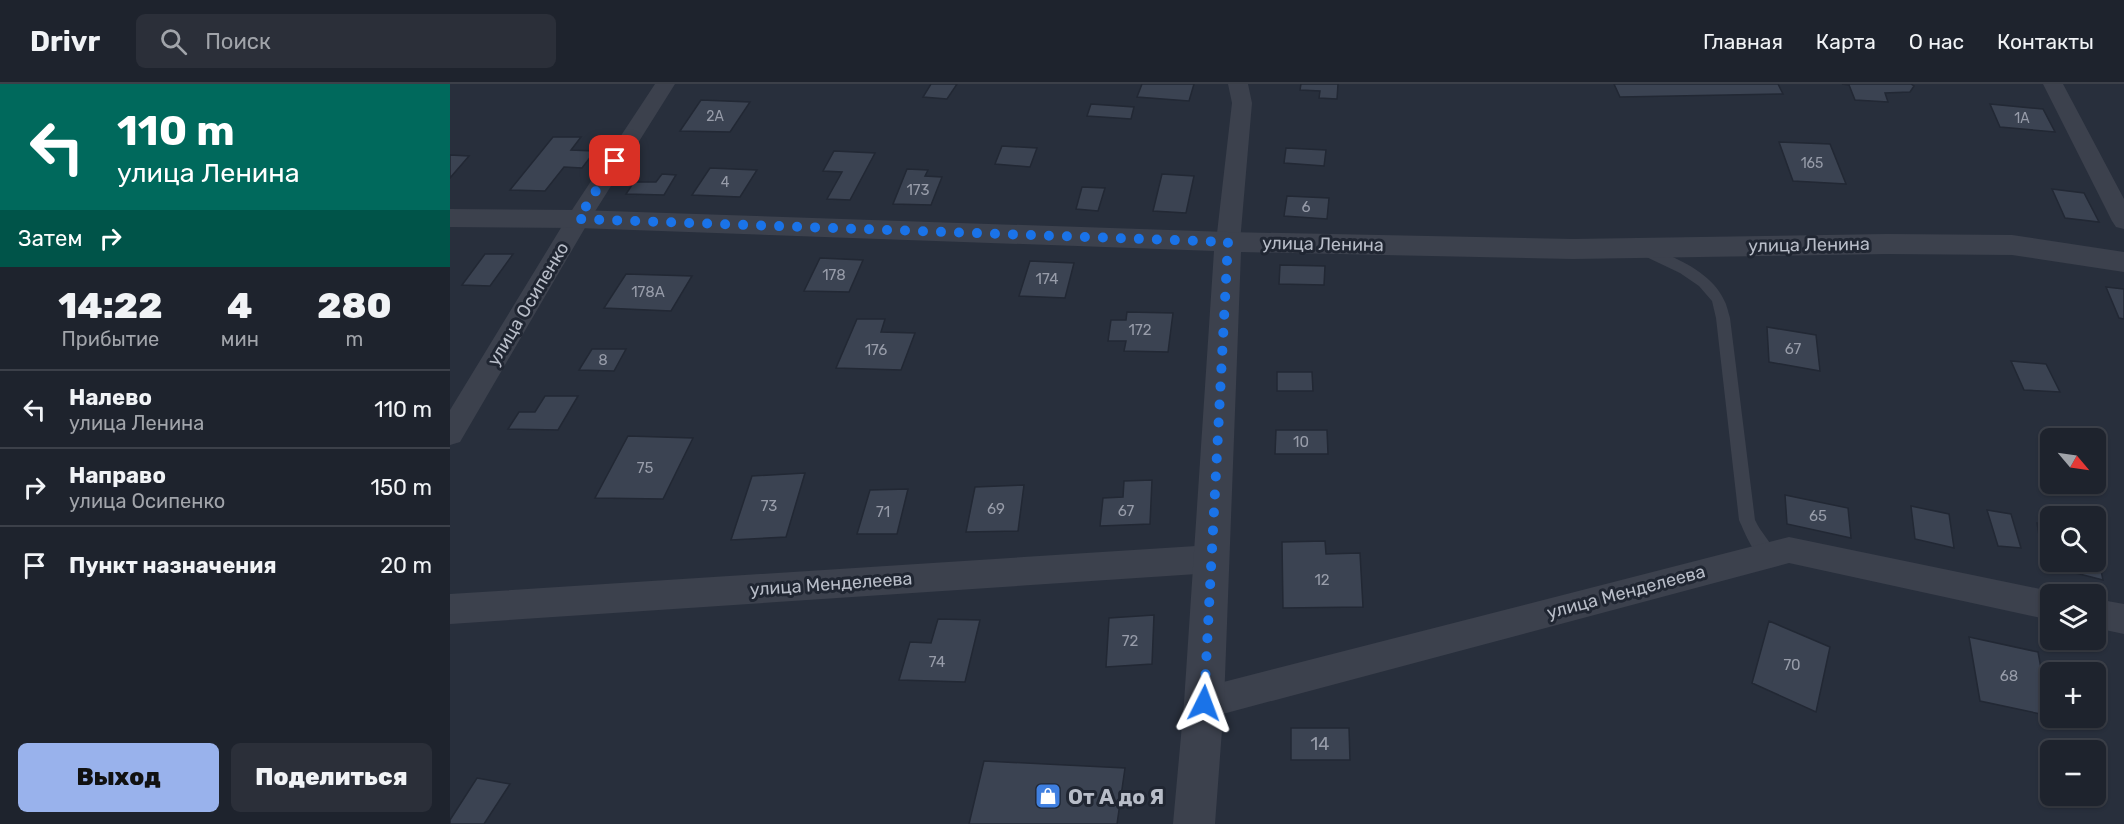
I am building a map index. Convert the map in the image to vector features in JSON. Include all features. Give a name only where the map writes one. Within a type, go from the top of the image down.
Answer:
[{"type":"street","name":"улица Осипенко","points":[[450,434],[578,219],[665,84]]},
{"type":"street","points":[[2054,84],[2064,108],[2124,221]]},
{"type":"street","points":[[1194,824],[1204,703],[1228,242],[1240,93]]},
{"type":"street","name":"улица Ленина","points":[[450,218],[578,219],[1228,242],[1573,249],[1887,244],[2012,245],[2124,262]]},
{"type":"street","name":"улица Менделеева","points":[[1204,703],[1789,550],[2040,604]]},
{"type":"street","name":"улица Менделеева","points":[[450,609],[1212,559]]},
{"type":"street","points":[[2106,616],[2124,619]]},
{"type":"lane","points":[[1636,248],[1685,270],[1708,288],[1718,300],[1723,318],[1747,520],[1755,538],[1769,555]]},
{"type":"building","points":[[931,84],[957,84],[947,99],[923,97]]},
{"type":"building","points":[[1142,84],[1194,84],[1189,101],[1137,97]]},
{"type":"building","points":[[1301,84],[1338,84],[1337,99],[1319,98],[1320,91],[1300,90]]},
{"type":"building","points":[[1614,84],[1778,84],[1783,94],[1620,97]]},
{"type":"building","points":[[1842,84],[1911,84],[1914,86],[1910,92],[1885,93],[1888,102],[1855,100],[1849,85]]},
{"type":"building","points":[[701,100],[750,102],[730,132],[680,131]]},
{"type":"building","points":[[1091,104],[1134,107],[1131,119],[1087,116]]},
{"type":"building","points":[[1990,104],[2043,109],[2055,132],[2000,127]]},
{"type":"building","points":[[553,137],[581,137],[571,150],[595,151],[582,168],[564,167],[545,191],[510,190]]},
{"type":"building","points":[[1779,142],[1830,144],[1846,184],[1793,181]]},
{"type":"building","points":[[1002,146],[1037,148],[1030,167],[995,164]]},
{"type":"building","points":[[1286,148],[1326,150],[1324,166],[1284,163]]},
{"type":"building","points":[[834,151],[875,153],[850,200],[827,199],[842,172],[823,171]]},
{"type":"building","points":[[450,155],[469,156],[450,178]]},
{"type":"building","points":[[710,168],[757,170],[740,197],[692,195]]},
{"type":"building","points":[[907,169],[928,170],[925,176],[942,177],[931,205],[893,204]]},
{"type":"building","points":[[662,174],[676,175],[664,195],[626,194],[634,182],[656,182]]},
{"type":"building","points":[[1162,174],[1194,176],[1186,213],[1153,211]]},
{"type":"building","points":[[1082,187],[1105,188],[1098,211],[1076,209]]},
{"type":"building","points":[[2052,189],[2084,193],[2099,222],[2065,218]]},
{"type":"building","points":[[1287,196],[1329,198],[1327,219],[1284,216]]},
{"type":"building","points":[[485,254],[513,254],[490,286],[462,285]]},
{"type":"building","points":[[820,258],[863,260],[849,292],[804,291]]},
{"type":"building","points":[[1030,261],[1074,263],[1065,298],[1019,296]]},
{"type":"building","points":[[1280,265],[1325,266],[1324,285],[1279,284]]},
{"type":"building","points":[[626,274],[692,276],[671,311],[604,308]]},
{"type":"building","points":[[2106,287],[2124,289],[2124,319],[2119,318]]},
{"type":"building","points":[[1127,312],[1173,313],[1168,352],[1124,351],[1126,341],[1108,341],[1111,320],[1126,320]]},
{"type":"building","points":[[857,319],[885,319],[881,332],[915,333],[901,370],[836,368]]},
{"type":"building","points":[[1767,327],[1816,335],[1820,371],[1769,362]]},
{"type":"building","points":[[592,349],[626,349],[614,371],[579,370]]},
{"type":"building","points":[[2011,361],[2046,364],[2060,392],[2024,390]]},
{"type":"building","points":[[1277,372],[1312,372],[1313,391],[1277,391]]},
{"type":"building","points":[[545,396],[578,396],[558,430],[508,429],[519,412],[535,412]]},
{"type":"building","points":[[1276,430],[1327,430],[1328,454],[1275,454]]},
{"type":"building","points":[[628,436],[693,438],[663,499],[595,498]]},
{"type":"building","points":[[805,473],[786,537],[731,540],[752,476]]},
{"type":"building","points":[[1152,480],[1150,524],[1100,526],[1103,498],[1123,497],[1124,481]]},
{"type":"building","points":[[1024,485],[1018,531],[966,532],[975,487]]},
{"type":"building","points":[[908,489],[897,534],[857,534],[870,490]]},
{"type":"building","points":[[1785,495],[1848,508],[1851,538],[1787,524]]},
{"type":"building","points":[[1911,506],[1949,514],[1954,548],[1915,539]]},
{"type":"building","points":[[1987,510],[2011,514],[2021,548],[1998,546]]},
{"type":"building","points":[[2037,523],[2040,524],[2040,541]]},
{"type":"building","points":[[1325,541],[1326,554],[1360,553],[1363,607],[1283,608],[1282,542]]},
{"type":"building","points":[[2072,572],[2101,572],[2103,580]]},
{"type":"building","points":[[1154,615],[1152,664],[1106,667],[1109,618]]},
{"type":"building","points":[[938,619],[980,620],[965,682],[899,680],[910,642],[931,643]]},
{"type":"building","points":[[1769,621],[1830,647],[1816,712],[1752,683]]},
{"type":"building","points":[[1969,637],[2038,652],[2040,714],[1980,701]]},
{"type":"building","points":[[1291,728],[1349,728],[1350,760],[1291,760]]},
{"type":"building","name":"От А до Я","points":[[984,761],[1125,768],[1117,824],[969,824]]},
{"type":"building","points":[[477,778],[510,784],[484,824],[450,824],[450,820]]},
{"type":"place","name":"От А до Я","points":[[1048,796]]},
{"type":"route","points":[[615,161],[578,219],[1228,242],[1204,703]]}]
